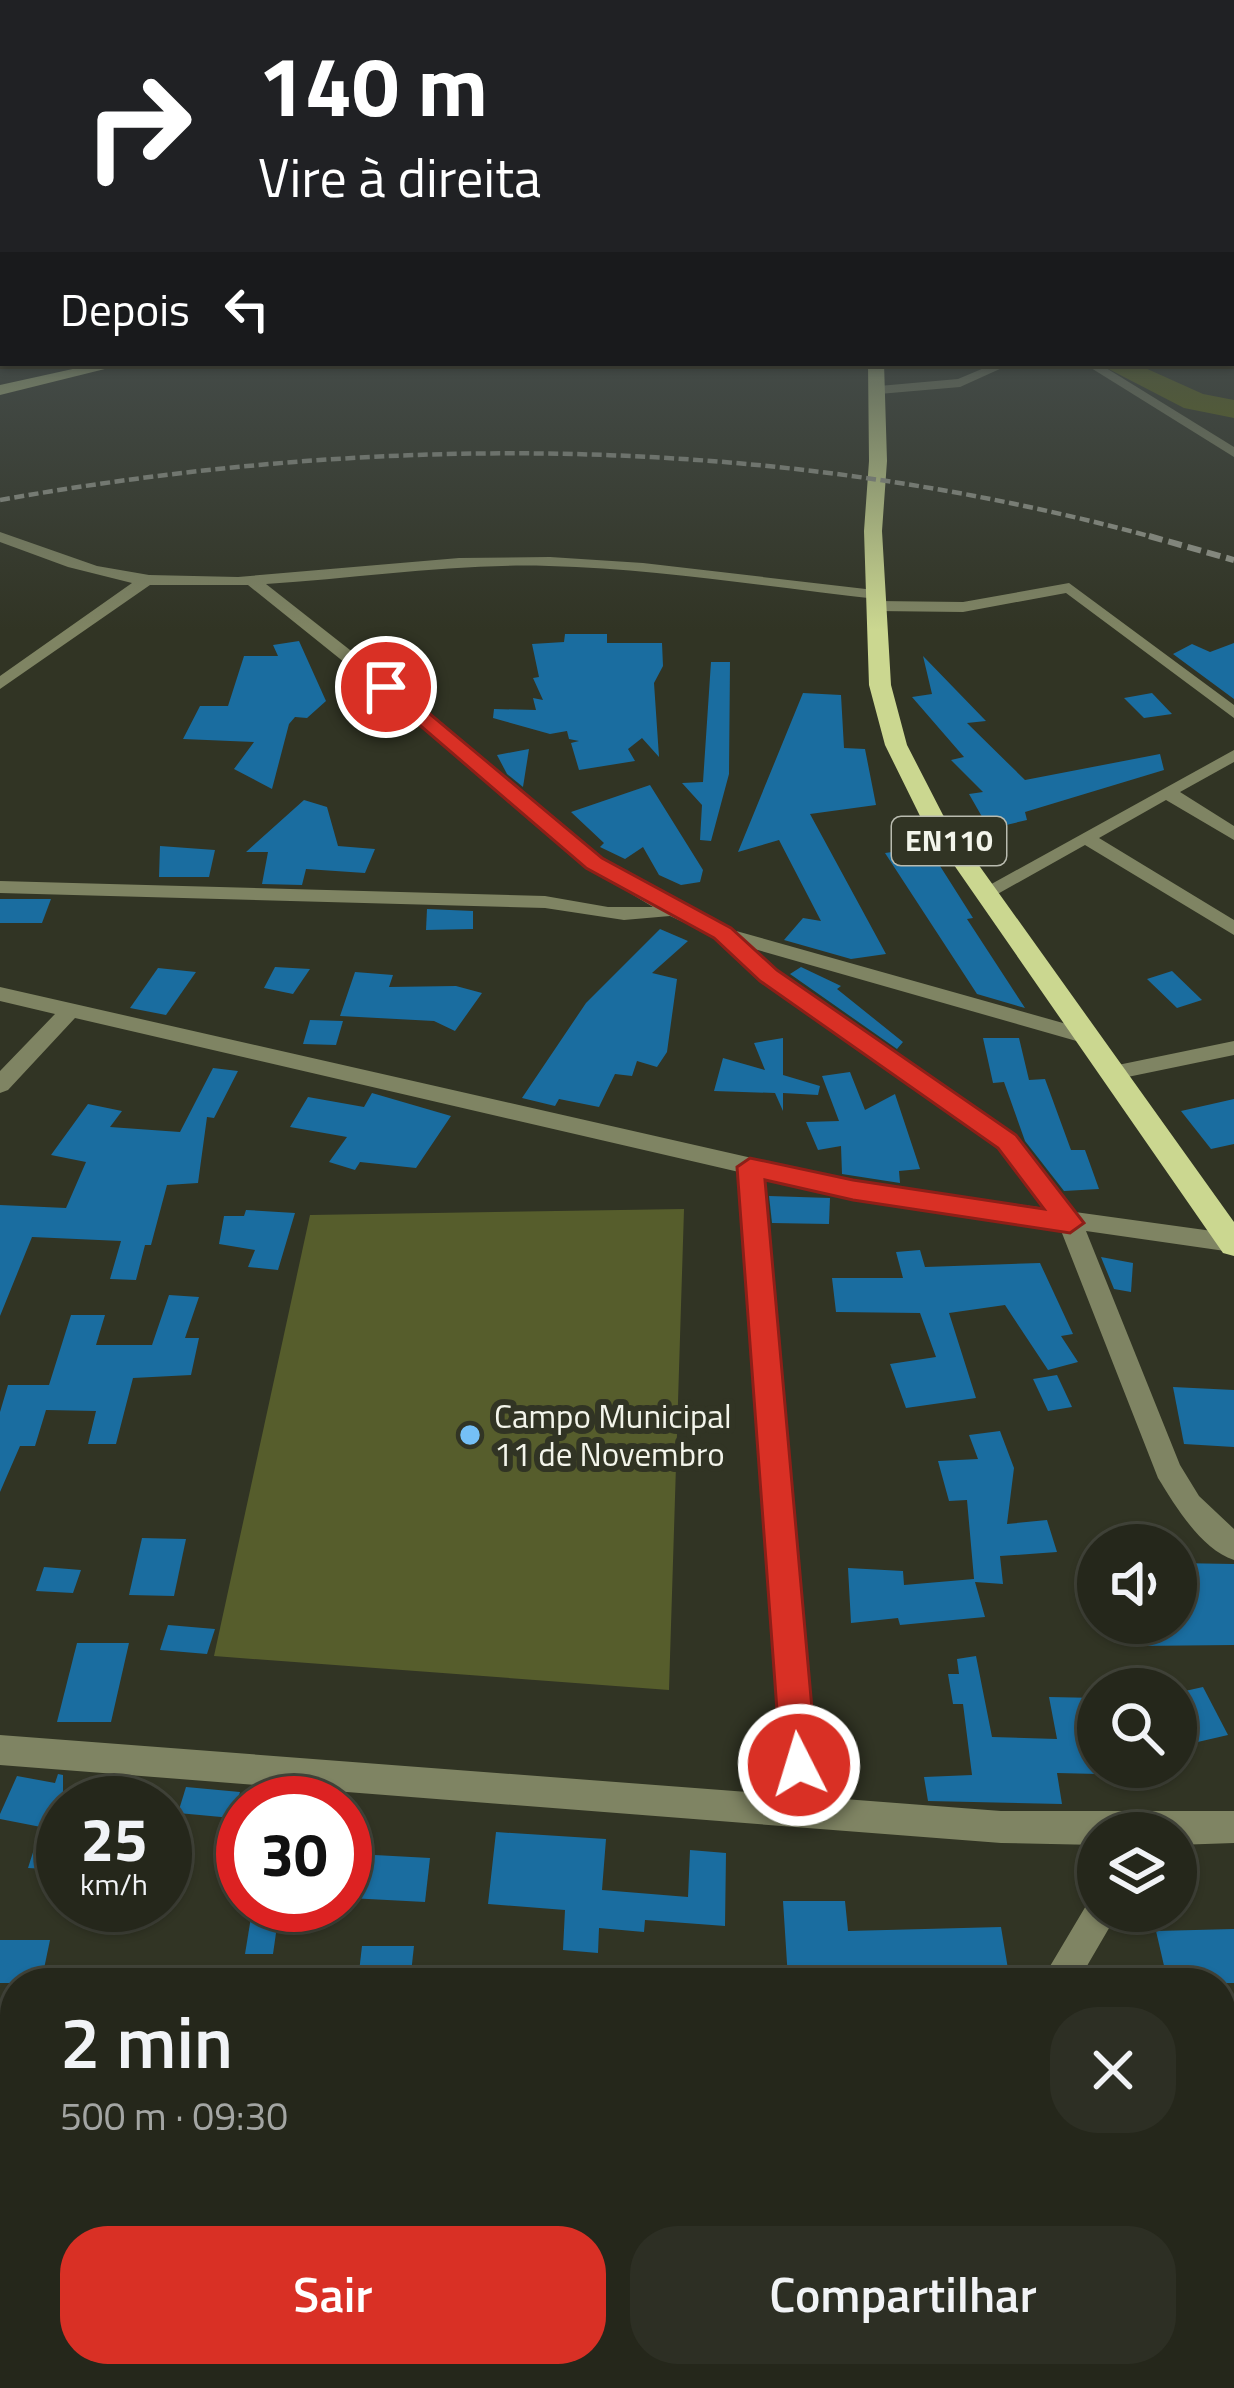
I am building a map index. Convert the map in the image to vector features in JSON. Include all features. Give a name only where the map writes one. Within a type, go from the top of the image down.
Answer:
[{"type":"main road","name":"EN110","points":[[878,407],[873,531],[880,685],[896,745],[932,816],[1233,1244]]},
{"type":"street","points":[[1161,407],[1234,453]]},
{"type":"street","points":[[0,537],[72,565],[146,580],[253,582],[504,561],[581,563],[963,607],[1070,587],[1234,713]]},
{"type":"street","points":[[0,684],[146,580]]},
{"type":"street","points":[[253,582],[594,863],[672,909],[722,933],[1087,1037]]},
{"type":"street","points":[[987,892],[1234,755]]},
{"type":"street","points":[[1168,793],[1234,834]]},
{"type":"street","points":[[1088,839],[1234,928]]},
{"type":"street","points":[[0,887],[545,902],[622,916],[648,916],[672,909]]},
{"type":"street","points":[[722,933],[769,975],[1007,1142],[1070,1223],[1168,1470],[1189,1504],[1234,1548]]},
{"type":"street","points":[[0,994],[853,1190],[1233,1244]]},
{"type":"street","points":[[0,1085],[70,1011]]},
{"type":"street","points":[[1113,1072],[1234,1048]]},
{"type":"street","points":[[750,1167],[803,1811]]},
{"type":"street","points":[[0,1750],[1077,1830]]},
{"type":"street","points":[[1197,1829],[1234,1827]]},
{"type":"street","points":[[1066,1968],[1089,1932]]},
{"type":"green space","name":"Campo Municipal 11 de Novembro","points":[[684,1209],[669,1690],[214,1656],[310,1215]]},
{"type":"building","points":[[565,634],[607,634],[607,643],[662,643],[663,666],[654,683],[659,757],[642,738],[628,749],[635,761],[579,770],[571,743],[579,741],[569,739],[567,731],[550,734],[493,718],[494,709],[536,710],[533,698],[543,700],[533,678],[539,677],[532,644],[564,642]]},
{"type":"building","points":[[299,641],[326,701],[307,718],[295,717],[289,724],[272,789],[234,769],[254,742],[183,739],[200,706],[228,706],[244,656],[278,656],[273,645]]},
{"type":"building","points":[[1234,643],[1234,699],[1173,654],[1192,644],[1210,652]]},
{"type":"building","points":[[923,656],[986,721],[967,723],[1025,780],[1160,754],[1164,770],[1025,812],[1027,820],[989,829],[969,794],[983,792],[951,760],[964,757],[912,697],[932,694]]},
{"type":"building","points":[[711,662],[730,662],[729,774],[711,841],[700,840],[702,805],[682,783],[703,782]]},
{"type":"building","points":[[803,693],[841,695],[844,748],[865,749],[876,805],[810,814],[886,954],[851,959],[784,940],[803,918],[821,921],[779,840],[738,852]]},
{"type":"building","points":[[1152,693],[1172,714],[1144,718],[1124,698]]},
{"type":"building","points":[[529,749],[523,787],[507,774],[497,755]]},
{"type":"building","points":[[650,785],[703,870],[700,882],[681,885],[659,875],[643,847],[625,859],[600,847],[604,843],[571,812]]},
{"type":"building","points":[[304,800],[327,807],[338,846],[375,849],[365,873],[306,869],[302,885],[262,884],[268,852],[246,852]]},
{"type":"building","points":[[160,846],[215,850],[209,877],[159,877]]},
{"type":"building","points":[[928,847],[973,918],[967,919],[1025,1008],[977,994],[885,853]]},
{"type":"building","points":[[0,899],[51,899],[42,923],[0,923]]},
{"type":"building","points":[[427,909],[473,911],[473,929],[426,930]]},
{"type":"building","points":[[660,929],[688,941],[652,973],[677,979],[667,1052],[657,1067],[637,1061],[632,1076],[615,1074],[599,1107],[559,1099],[555,1106],[522,1098],[586,1003]]},
{"type":"building","points":[[275,967],[310,969],[293,994],[264,988]]},
{"type":"building","points":[[801,967],[841,986],[837,989],[903,1042],[897,1049],[790,974]]},
{"type":"building","points":[[158,968],[196,972],[166,1015],[130,1008]]},
{"type":"building","points":[[1172,971],[1202,1000],[1177,1008],[1147,979]]},
{"type":"building","points":[[355,972],[393,975],[389,987],[456,986],[482,993],[455,1031],[434,1021],[340,1016]]},
{"type":"building","points":[[310,1020],[343,1021],[336,1045],[303,1044]]},
{"type":"building","points":[[783,1038],[783,1075],[820,1086],[818,1095],[783,1093],[783,1111],[775,1093],[714,1091],[723,1058],[765,1070],[754,1043]]},
{"type":"building","points":[[983,1038],[1019,1038],[1029,1080],[1045,1079],[1071,1150],[1085,1150],[1099,1189],[1064,1191],[1025,1141],[1004,1082],[993,1083]]},
{"type":"building","points":[[213,1068],[238,1071],[214,1118],[207,1117],[198,1183],[167,1185],[136,1280],[110,1279],[121,1241],[32,1237],[0,1316],[0,1205],[66,1208],[86,1162],[51,1155],[88,1104],[122,1111],[110,1127],[180,1132]]},
{"type":"building","points":[[850,1072],[865,1110],[895,1094],[920,1169],[899,1171],[900,1183],[842,1174],[841,1146],[818,1150],[806,1122],[839,1121],[822,1076]]},
{"type":"building","points":[[372,1093],[451,1116],[416,1168],[360,1162],[355,1170],[329,1162],[347,1137],[290,1127],[308,1097],[364,1107]]},
{"type":"building","points":[[1234,1099],[1234,1144],[1211,1149],[1181,1111]]},
{"type":"building","points":[[769,1196],[830,1198],[829,1224],[772,1223]]},
{"type":"building","points":[[246,1210],[295,1213],[278,1270],[248,1267],[255,1250],[219,1244],[224,1216],[244,1216]]},
{"type":"building","points":[[920,1250],[925,1267],[1040,1263],[1073,1334],[1061,1336],[1078,1362],[1048,1370],[1005,1305],[949,1313],[976,1398],[906,1408],[890,1364],[936,1357],[920,1313],[836,1312],[832,1278],[903,1278],[896,1252]]},
{"type":"building","points":[[1101,1257],[1133,1263],[1131,1292],[1114,1289]]},
{"type":"building","points":[[169,1295],[199,1297],[185,1338],[199,1338],[191,1375],[133,1378],[116,1444],[88,1444],[96,1411],[46,1410],[35,1446],[20,1446],[0,1492],[0,1412],[8,1385],[49,1385],[71,1315],[105,1315],[96,1345],[152,1345]]},
{"type":"building","points":[[1057,1375],[1072,1407],[1048,1411],[1033,1379]]},
{"type":"building","points":[[1173,1387],[1234,1390],[1234,1447],[1184,1444]]},
{"type":"building","points":[[1000,1431],[1014,1468],[1007,1524],[1047,1520],[1057,1552],[1000,1556],[1003,1584],[975,1582],[985,1617],[900,1625],[898,1618],[851,1623],[848,1568],[903,1571],[904,1585],[974,1579],[967,1500],[949,1501],[938,1461],[978,1459],[969,1435]]},
{"type":"building","points":[[142,1538],[186,1539],[174,1596],[129,1595]]},
{"type":"building","points":[[1197,1563],[1234,1564],[1234,1645],[1135,1646],[1197,1644]]},
{"type":"building","points":[[44,1567],[81,1570],[73,1593],[36,1591]]},
{"type":"building","points":[[168,1625],[215,1629],[207,1654],[160,1650]]},
{"type":"building","points":[[77,1643],[129,1643],[111,1722],[57,1722]]},
{"type":"building","points":[[976,1656],[992,1737],[1057,1739],[1049,1697],[1077,1698],[1077,1773],[1057,1773],[1062,1804],[928,1801],[924,1777],[972,1775],[963,1704],[953,1704],[948,1674],[959,1674],[957,1659]]},
{"type":"building","points":[[1203,1687],[1228,1735],[1197,1742],[1197,1688]]},
{"type":"building","points":[[17,1776],[36,1780],[36,1826],[0,1819]]},
{"type":"building","points":[[192,1788],[216,1790],[216,1817],[192,1814]]},
{"type":"building","points":[[496,1832],[606,1839],[602,1890],[688,1897],[690,1850],[726,1853],[725,1926],[645,1920],[644,1932],[599,1928],[598,1953],[563,1950],[565,1910],[488,1904]]},
{"type":"building","points":[[36,1843],[36,1868],[28,1868]]},
{"type":"building","points":[[372,1855],[430,1858],[425,1902],[372,1899]]},
{"type":"building","points":[[783,1901],[845,1901],[848,1931],[1001,1927],[1008,1968],[787,1968]]},
{"type":"building","points":[[1234,1929],[1234,1968],[1165,1968],[1156,1932]]},
{"type":"building","points":[[249,1932],[276,1932],[273,1954],[245,1954]]},
{"type":"building","points":[[0,1940],[50,1940],[44,1968],[0,1968]]},
{"type":"building","points":[[362,1946],[414,1946],[412,1968],[359,1968]]},
{"type":"waterway","points":[[1225,407],[1234,409]]},
{"type":"railway","points":[[0,500],[291,462],[437,454],[582,454],[728,462],[872,479],[1017,504],[1157,538]]},
{"type":"railway","points":[[1149,536],[1157,538]]},
{"type":"railway","points":[[1157,538],[1234,560]]},
{"type":"place","name":"Campo Municipal 11 de Novembro","points":[[470,1435]]},
{"type":"route","points":[[386,687],[594,863],[722,933],[769,975],[1007,1142],[1070,1223],[853,1190],[750,1167],[799,1765]]}]
